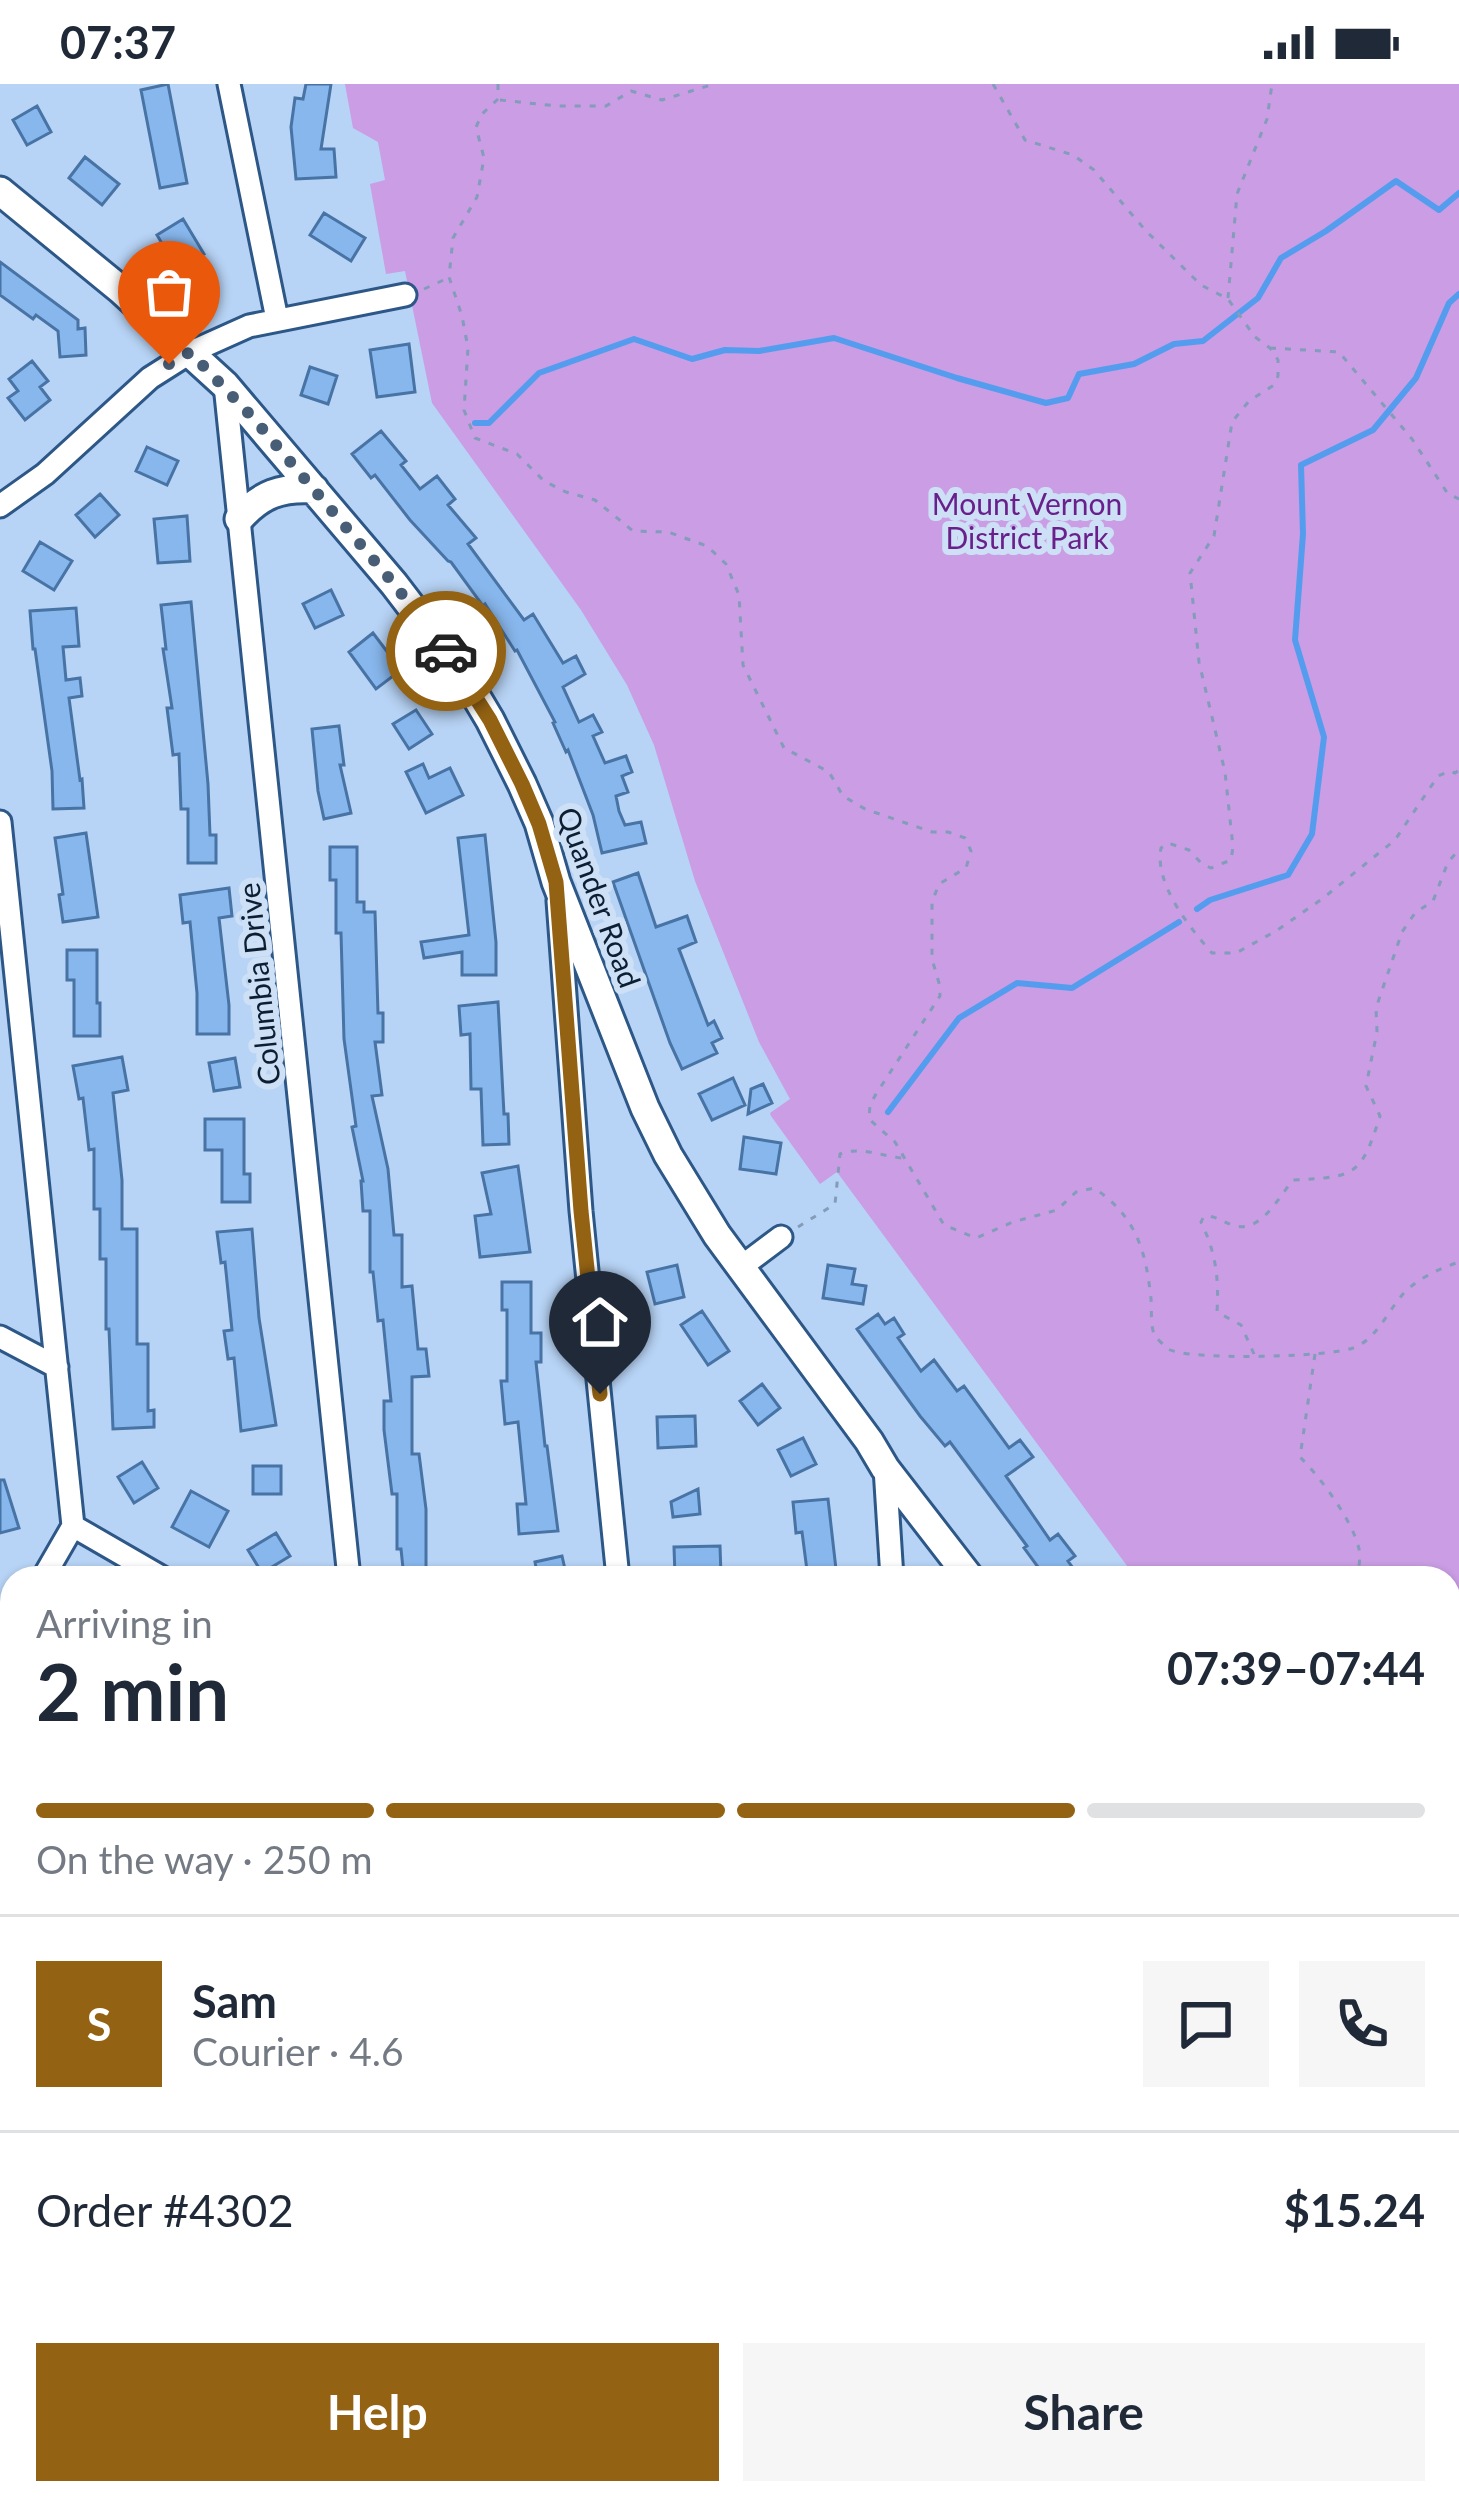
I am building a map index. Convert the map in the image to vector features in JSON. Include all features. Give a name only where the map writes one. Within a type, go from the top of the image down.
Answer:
[{"type":"street","points":[[229,84],[277,319]]},
{"type":"street","name":"Quander Road","points":[[0,191],[122,290],[225,385],[394,584],[462,673],[522,784],[645,1108],[680,1175],[717,1235],[961,1566]]},
{"type":"street","points":[[0,506],[45,474],[150,378],[190,352],[249,326],[405,296]]},
{"type":"street","name":"Columbia Drive","points":[[225,385],[348,1566]]},
{"type":"street","points":[[239,519],[265,495],[283,489],[314,489]]},
{"type":"street","points":[[0,822],[73,1526],[50,1566]]},
{"type":"street","points":[[556,882],[581,1211],[617,1566]]},
{"type":"street","points":[[741,1267],[781,1237]]},
{"type":"street","points":[[0,1337],[57,1367]]},
{"type":"street","points":[[885,1468],[891,1566]]},
{"type":"street","points":[[73,1526],[142,1566]]},
{"type":"path","points":[[498,84],[498,99],[476,127],[484,158],[477,197],[453,238],[449,278],[468,348],[464,410],[475,438],[517,454],[544,481],[596,500],[633,530],[668,532],[707,546],[727,564],[739,595],[743,665],[784,748],[829,772],[844,796],[865,809],[965,838],[970,851],[966,868],[939,884],[932,902],[932,959],[940,996],[870,1105],[869,1119],[895,1142],[944,1225],[976,1238],[1058,1210],[1076,1192],[1094,1188],[1110,1199],[1138,1235],[1154,1335],[1167,1348],[1184,1353],[1255,1356],[1355,1347],[1373,1334],[1407,1289],[1459,1262]]},
{"type":"path","points":[[498,99],[606,106],[631,91],[662,100],[714,84]]},
{"type":"path","points":[[993,84],[1025,140],[1073,155],[1094,170],[1201,285],[1228,299],[1278,360],[1274,386],[1249,401],[1232,422],[1214,536],[1190,573],[1199,662],[1225,772],[1233,847],[1231,860],[1211,868],[1190,850],[1168,843],[1161,848],[1159,859],[1175,904],[1190,929],[1213,953],[1236,953],[1276,931],[1396,840],[1438,776],[1458,773]]},
{"type":"path","points":[[1228,299],[1237,194],[1267,119],[1272,84]]},
{"type":"path","points":[[405,296],[449,278]]},
{"type":"path","points":[[1270,348],[1339,352],[1412,439],[1448,494],[1459,499]]},
{"type":"path","points":[[1255,1356],[1241,1325],[1217,1312],[1219,1278],[1204,1216],[1244,1227],[1261,1221],[1293,1180],[1343,1175],[1364,1162],[1380,1115],[1366,1086],[1377,1032],[1376,1008],[1402,932],[1433,901],[1448,862],[1459,850]]},
{"type":"path","points":[[781,1237],[835,1204],[840,1154],[862,1150],[904,1158]]},
{"type":"path","points":[[1316,1353],[1300,1457],[1318,1475],[1344,1516],[1360,1552],[1359,1566]]},
{"type":"green space","name":"Mount Vernon District Park","points":[[345,84],[1459,84],[1459,1566],[1127,1566],[837,1172],[820,1184],[771,1116],[790,1099],[759,1042],[695,881],[654,745],[627,685],[581,610],[432,403],[405,271],[386,274],[370,184],[385,180],[378,142],[353,128]]},
{"type":"building","points":[[168,84],[187,183],[160,188],[141,90]]},
{"type":"building","points":[[306,84],[331,84],[321,149],[334,149],[336,177],[296,179],[291,127],[295,98],[303,99]]},
{"type":"building","points":[[37,106],[51,132],[27,145],[13,120]]},
{"type":"building","points":[[85,157],[119,184],[102,205],[69,178]]},
{"type":"building","points":[[324,213],[365,238],[351,261],[310,235]]},
{"type":"building","points":[[183,219],[204,254],[178,270],[157,235]]},
{"type":"building","points":[[0,262],[78,320],[78,329],[85,328],[86,355],[60,357],[58,331],[0,295]]},
{"type":"building","points":[[409,344],[415,392],[377,397],[370,350]]},
{"type":"building","points":[[32,361],[48,381],[40,387],[50,400],[25,420],[8,398],[18,391],[9,379]]},
{"type":"building","points":[[310,367],[337,376],[328,404],[301,395]]},
{"type":"building","points":[[381,431],[406,461],[401,465],[420,489],[437,476],[455,499],[448,505],[476,538],[468,544],[524,620],[533,614],[563,663],[576,656],[585,674],[563,687],[579,722],[593,715],[602,732],[593,736],[605,763],[626,756],[632,772],[622,776],[628,792],[616,796],[619,811],[625,825],[641,822],[646,843],[602,853],[568,750],[517,650],[451,562],[352,454]]},
{"type":"building","points":[[147,447],[178,461],[167,485],[136,471]]},
{"type":"building","points":[[100,494],[119,515],[95,537],[76,515]]},
{"type":"building","points":[[187,516],[190,561],[158,563],[154,519]]},
{"type":"building","points":[[40,542],[72,561],[54,590],[23,571]]},
{"type":"building","points":[[331,590],[343,615],[315,628],[303,604]]},
{"type":"building","points":[[191,602],[216,863],[188,863],[188,809],[181,809],[179,754],[173,755],[167,708],[172,708],[161,605]]},
{"type":"building","points":[[76,608],[79,646],[63,647],[66,680],[80,678],[82,696],[69,698],[84,808],[53,809],[30,611]]},
{"type":"building","points":[[373,633],[401,670],[376,689],[349,652]]},
{"type":"building","points":[[416,710],[432,734],[409,749],[393,724]]},
{"type":"building","points":[[339,726],[344,765],[340,765],[351,813],[324,819],[312,729]]},
{"type":"building","points":[[423,764],[429,778],[450,768],[463,795],[426,813],[406,772]]},
{"type":"building","points":[[86,833],[98,917],[63,922],[55,838]]},
{"type":"building","points":[[485,835],[496,975],[462,975],[462,952],[424,958],[421,942],[469,935],[458,838]]},
{"type":"building","points":[[330,847],[357,847],[357,902],[364,902],[364,912],[375,912],[378,1013],[383,1013],[383,1042],[375,1042],[382,1095],[372,1096],[388,1169],[394,1235],[402,1235],[402,1287],[412,1286],[418,1349],[426,1349],[429,1376],[412,1377],[412,1454],[419,1454],[426,1509],[426,1566],[403,1566],[401,1549],[397,1549],[397,1494],[392,1494],[384,1430],[384,1401],[391,1401],[383,1320],[378,1321],[370,1272],[370,1211],[363,1211],[363,1181],[352,1127],[356,1126],[344,1039],[341,933],[336,933],[336,880],[330,880]]},
{"type":"building","points":[[638,873],[656,927],[687,916],[696,942],[679,949],[708,1025],[714,1021],[722,1038],[712,1043],[717,1053],[682,1069],[613,882]]},
{"type":"building","points":[[229,888],[232,916],[219,918],[229,1034],[197,1034],[190,922],[183,923],[180,895]]},
{"type":"building","points":[[67,950],[97,950],[100,1036],[74,1036],[74,980],[67,980]]},
{"type":"building","points":[[498,1002],[509,1144],[483,1145],[481,1089],[471,1089],[470,1034],[461,1035],[459,1006]]},
{"type":"building","points":[[122,1057],[128,1090],[113,1093],[122,1229],[137,1229],[137,1344],[148,1344],[148,1411],[154,1410],[154,1427],[113,1429],[106,1259],[100,1259],[100,1209],[94,1209],[94,1149],[89,1150],[83,1098],[79,1099],[73,1066]]},
{"type":"building","points":[[235,1058],[240,1087],[214,1091],[209,1063]]},
{"type":"building","points":[[733,1078],[745,1105],[712,1120],[699,1094]]},
{"type":"building","points":[[763,1084],[772,1103],[748,1114],[751,1089]]},
{"type":"building","points":[[205,1119],[244,1119],[244,1174],[250,1174],[250,1202],[222,1202],[222,1150],[205,1150]]},
{"type":"building","points":[[744,1137],[781,1143],[776,1174],[740,1169]]},
{"type":"building","points":[[518,1166],[530,1252],[480,1257],[475,1216],[491,1214],[482,1173]]},
{"type":"building","points":[[252,1229],[259,1318],[276,1425],[241,1431],[234,1358],[228,1359],[224,1331],[232,1330],[217,1232]]},
{"type":"building","points":[[677,1265],[684,1297],[655,1304],[647,1272]]},
{"type":"building","points":[[828,1265],[855,1269],[852,1284],[866,1286],[863,1304],[823,1298]]},
{"type":"building","points":[[502,1282],[531,1282],[531,1333],[541,1333],[541,1362],[536,1362],[558,1531],[519,1534],[517,1504],[526,1504],[518,1422],[505,1424],[501,1381],[507,1381],[507,1310],[502,1310]]},
{"type":"building","points":[[702,1311],[729,1351],[708,1365],[681,1325]]},
{"type":"building","points":[[878,1314],[885,1324],[894,1318],[904,1334],[898,1338],[921,1371],[934,1360],[957,1391],[964,1386],[1009,1448],[1020,1440],[1033,1457],[1006,1476],[1050,1540],[1058,1534],[1075,1556],[1068,1561],[1072,1566],[1037,1566],[950,1442],[945,1446],[920,1416],[857,1329]]},
{"type":"building","points":[[762,1384],[780,1408],[758,1425],[740,1401]]},
{"type":"building","points":[[695,1416],[696,1446],[658,1448],[657,1417]]},
{"type":"building","points":[[803,1438],[816,1464],[791,1476],[778,1450]]},
{"type":"building","points":[[142,1462],[158,1488],[134,1503],[118,1477]]},
{"type":"building","points":[[253,1466],[281,1466],[281,1494],[253,1494]]},
{"type":"building","points":[[0,1480],[4,1480],[19,1528],[0,1533]]},
{"type":"building","points":[[698,1489],[700,1514],[673,1517],[671,1502]]},
{"type":"building","points":[[191,1491],[228,1511],[209,1547],[172,1527]]},
{"type":"building","points":[[828,1499],[836,1566],[806,1566],[793,1502]]},
{"type":"building","points":[[276,1533],[290,1556],[274,1566],[258,1566],[248,1550]]},
{"type":"building","points":[[720,1546],[721,1566],[675,1566],[674,1547]]},
{"type":"building","points":[[562,1556],[564,1566],[536,1566],[535,1562]]},
{"type":"waterway","points":[[475,423],[489,423],[539,373],[634,339],[692,359],[725,350],[759,351],[834,338],[1046,403],[1068,398],[1079,374],[1134,364],[1174,344],[1203,341],[1258,298],[1281,258],[1396,181],[1439,210],[1459,193]]},
{"type":"waterway","points":[[1197,909],[1210,900],[1288,875],[1312,834],[1324,737],[1295,640],[1303,534],[1301,465],[1373,430],[1416,378],[1449,303],[1459,294]]},
{"type":"waterway","points":[[888,1112],[959,1018],[1017,983],[1072,988],[1179,922]]},
{"type":"way so far","points":[[169,364],[190,352],[225,385],[446,651]]},
{"type":"route","points":[[446,651],[490,720],[522,784],[556,882],[600,1394]]}]
